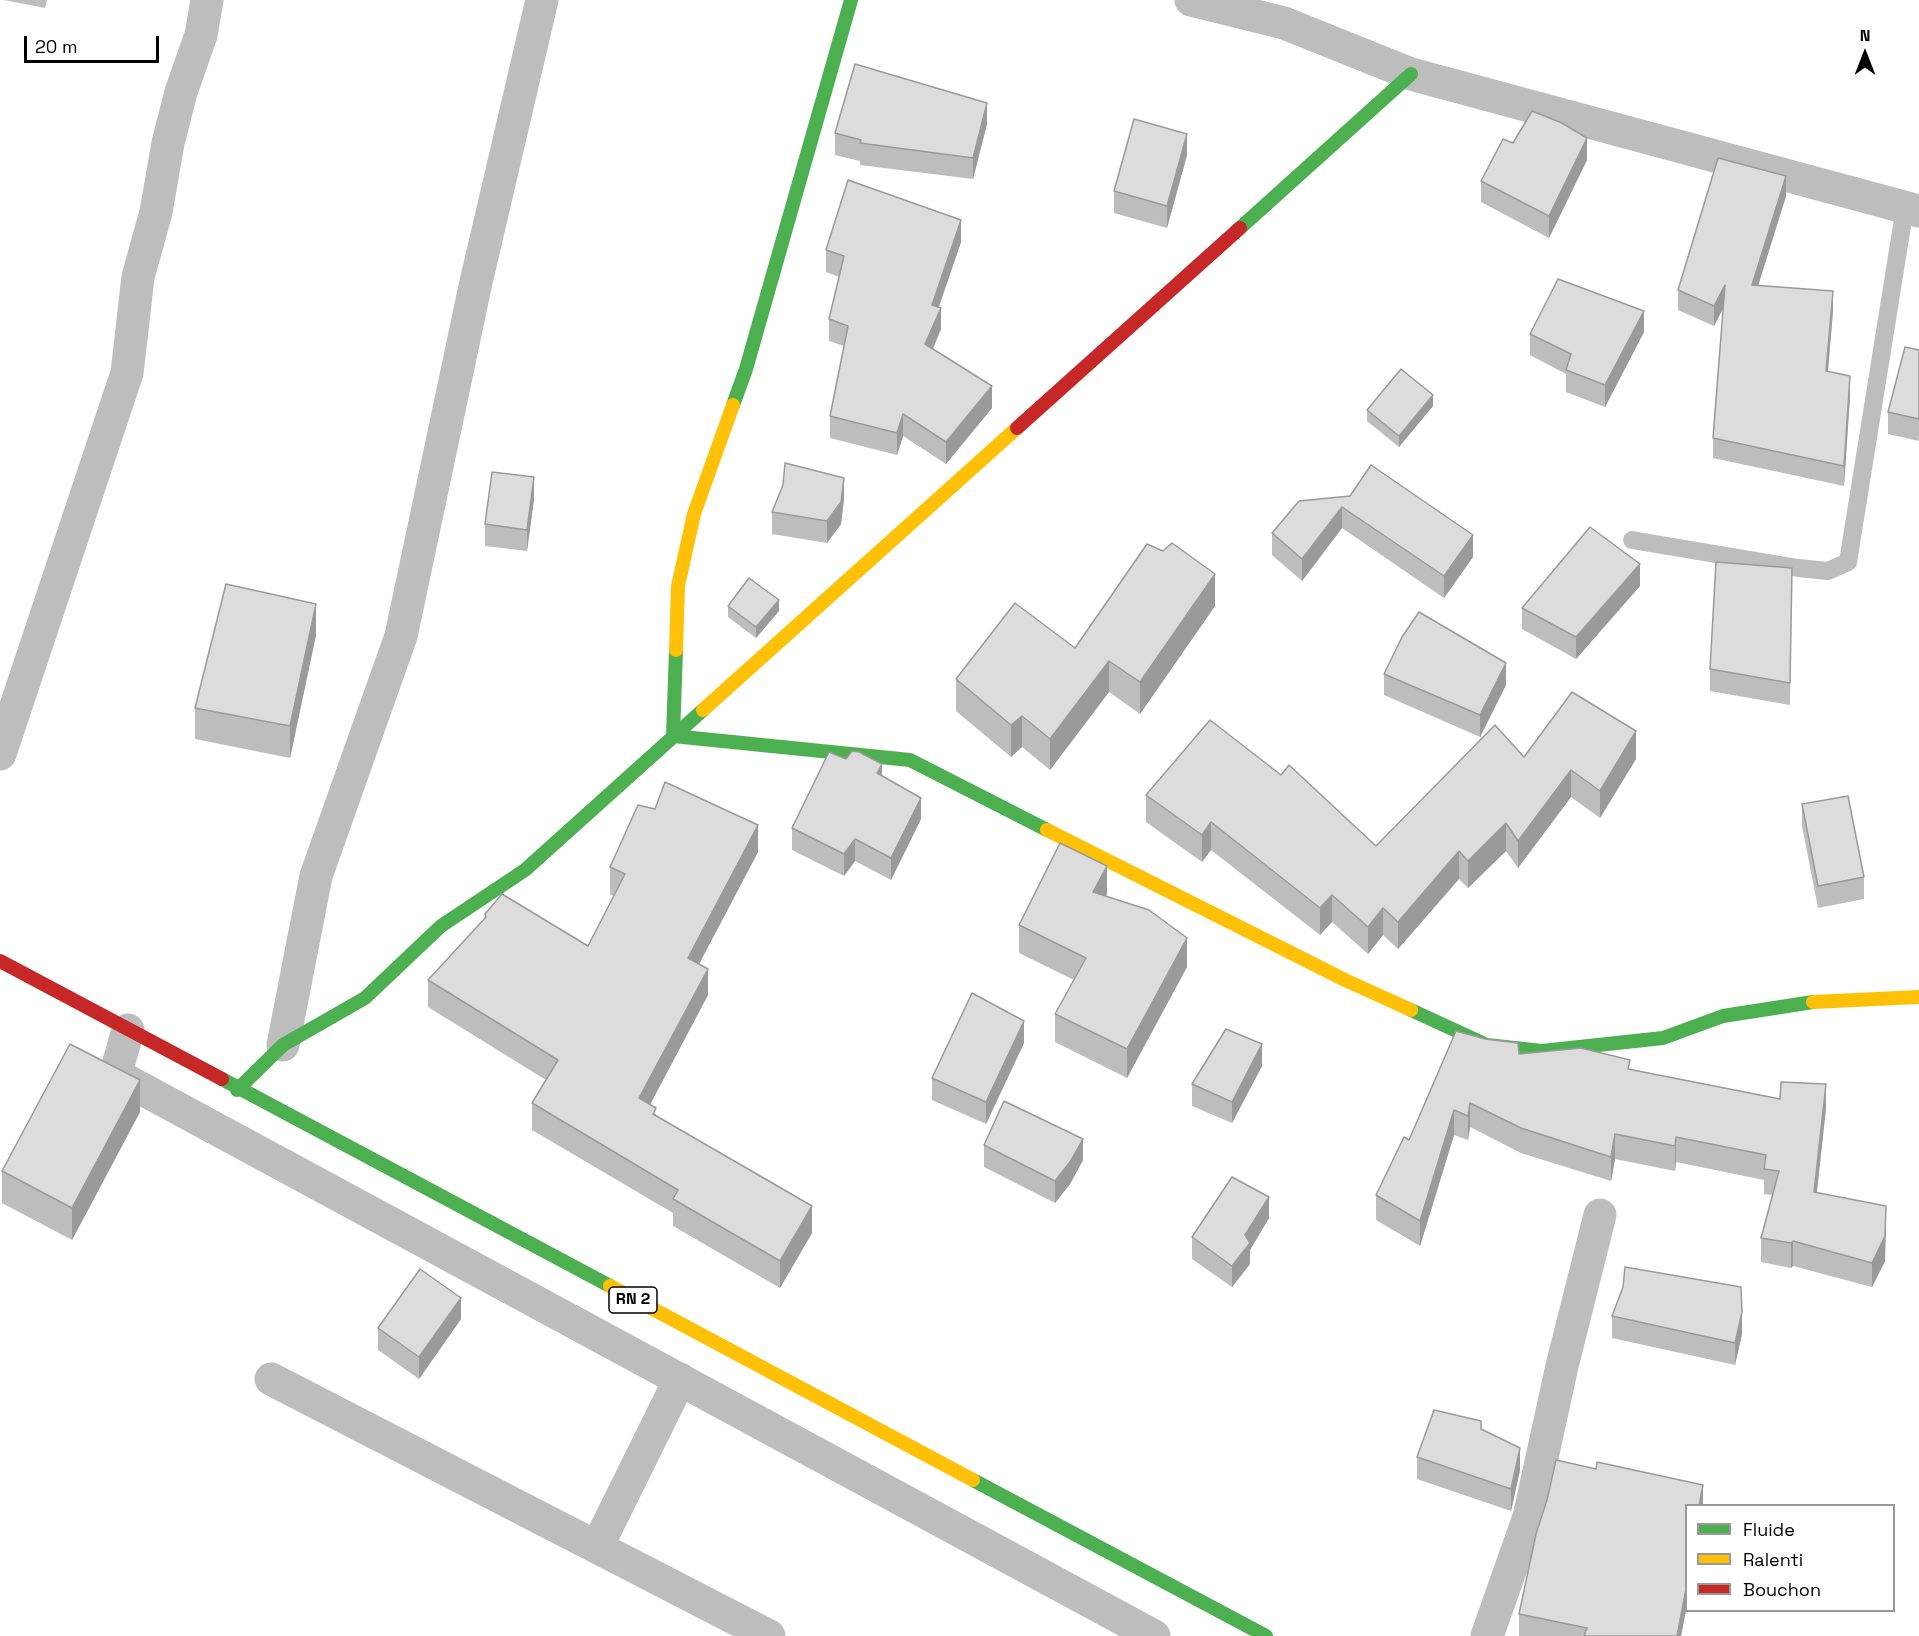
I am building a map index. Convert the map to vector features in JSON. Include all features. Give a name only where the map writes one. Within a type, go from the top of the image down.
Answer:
[{"type":"main road","points":[[674,736],[678,585],[694,514],[746,369],[851,0]]},
{"type":"main road","points":[[237,1090],[284,1044],[365,998],[441,926],[525,870],[1411,74]]},
{"type":"main road","points":[[674,736],[910,760],[1345,980],[1487,1044],[1542,1051],[1592,1047],[1663,1038],[1723,1016],[1819,1001],[1919,997]]},
{"type":"main road","name":"RN 2","points":[[0,961],[237,1090],[1266,1636]]},
{"type":"street","points":[[0,754],[127,373],[138,277],[156,212],[168,143],[181,92],[201,35],[207,0]]},
{"type":"street","points":[[284,1044],[316,876],[400,636],[476,282],[542,0]]},
{"type":"street","points":[[1191,0],[1284,23],[1411,74],[1912,209]]},
{"type":"street","points":[[128,1030],[117,1069],[122,1078],[1154,1636]]},
{"type":"street","points":[[1487,1636],[1529,1517],[1562,1366],[1600,1215]]},
{"type":"street","points":[[271,1379],[769,1636]]},
{"type":"street","points":[[597,1547],[680,1379]]},
{"type":"lane","points":[[1632,540],[1798,568],[1828,571],[1848,562],[1912,209]]},
{"type":"building","points":[[855,64],[987,103],[973,158],[860,143],[861,140],[835,133]]},
{"type":"building","points":[[1532,111],[1562,123],[1587,138],[1549,216],[1481,181],[1503,139],[1513,143]]},
{"type":"building","points":[[1134,119],[1187,134],[1167,206],[1114,191]]},
{"type":"building","points":[[1718,158],[1786,176],[1752,285],[1833,291],[1826,371],[1850,376],[1844,466],[1713,438],[1725,285],[1714,306],[1678,290]]},
{"type":"building","points":[[848,180],[961,220],[932,305],[941,308],[925,344],[992,386],[946,442],[903,414],[897,433],[830,416],[848,326],[829,319],[844,256],[826,250]]},
{"type":"building","points":[[1558,279],[1644,311],[1605,385],[1566,370],[1571,354],[1530,334]]},
{"type":"building","points":[[1905,347],[1919,350],[1919,419],[1888,412]]},
{"type":"building","points":[[1401,369],[1433,395],[1399,436],[1367,410]]},
{"type":"building","points":[[785,463],[844,478],[841,502],[827,521],[772,512],[783,485]]},
{"type":"building","points":[[1371,465],[1473,535],[1444,576],[1342,507],[1302,559],[1272,533],[1299,501],[1350,496]]},
{"type":"building","points":[[492,472],[534,477],[527,530],[485,524]]},
{"type":"building","points":[[1590,527],[1640,564],[1576,637],[1522,608]]},
{"type":"building","points":[[1172,543],[1215,574],[1140,682],[1109,661],[1050,739],[1022,716],[1011,725],[956,679],[1015,603],[1075,648],[1147,544],[1163,551]]},
{"type":"building","points":[[1716,562],[1792,568],[1790,683],[1710,669]]},
{"type":"building","points":[[749,578],[779,600],[756,627],[728,606]]},
{"type":"building","points":[[226,584],[316,604],[290,726],[195,708]]},
{"type":"building","points":[[1419,612],[1506,663],[1480,715],[1384,674],[1402,637]]},
{"type":"building","points":[[1572,692],[1636,731],[1600,791],[1571,770],[1518,841],[1506,823],[1468,861],[1459,851],[1398,922],[1383,908],[1368,927],[1332,895],[1320,908],[1211,822],[1202,835],[1146,795],[1210,720],[1281,775],[1289,765],[1376,846],[1495,725],[1524,757]]},
{"type":"building","points":[[852,751],[859,752],[882,764],[877,773],[921,798],[891,858],[855,839],[844,854],[792,828],[829,752],[846,759]]},
{"type":"building","points":[[665,782],[758,825],[688,958],[708,969],[639,1098],[656,1108],[653,1114],[812,1206],[780,1261],[673,1199],[678,1190],[532,1103],[558,1060],[428,980],[486,917],[485,914],[502,894],[588,946],[625,874],[610,867],[638,805],[655,809]]},
{"type":"building","points":[[1848,796],[1864,877],[1818,886],[1802,804]]},
{"type":"building","points":[[1060,843],[1107,866],[1093,892],[1149,910],[1187,938],[1127,1049],[1055,1014],[1086,958],[1019,925]]},
{"type":"building","points":[[972,993],[1024,1021],[986,1102],[932,1078]]},
{"type":"building","points":[[1226,1029],[1262,1044],[1232,1102],[1192,1084]]},
{"type":"building","points":[[1456,1031],[1485,1039],[1518,1043],[1519,1054],[1581,1048],[1630,1060],[1628,1069],[1780,1099],[1781,1082],[1826,1084],[1814,1192],[1886,1206],[1885,1236],[1872,1263],[1793,1241],[1791,1243],[1761,1238],[1779,1171],[1764,1169],[1766,1155],[1676,1137],[1675,1146],[1615,1134],[1611,1157],[1521,1128],[1470,1103],[1468,1116],[1454,1110],[1420,1221],[1376,1195],[1404,1137],[1409,1140]]},
{"type":"building","points":[[70,1044],[140,1080],[72,1208],[2,1171]]},
{"type":"building","points":[[1004,1101],[1083,1139],[1070,1162],[1055,1181],[984,1145]]},
{"type":"building","points":[[1232,1177],[1269,1197],[1245,1235],[1250,1243],[1232,1266],[1192,1237]]},
{"type":"building","points":[[1625,1267],[1741,1287],[1742,1312],[1735,1343],[1612,1316],[1623,1287]]},
{"type":"building","points":[[420,1269],[461,1298],[419,1357],[378,1328]]},
{"type":"building","points":[[1434,1410],[1481,1421],[1481,1429],[1520,1448],[1511,1489],[1417,1457]]},
{"type":"building","points":[[1556,1460],[1596,1469],[1597,1462],[1703,1485],[1699,1504],[1685,1504],[1685,1594],[1677,1636],[1584,1636],[1587,1628],[1519,1614],[1536,1534]]},
{"type":"traffic: fast","points":[[733,405],[746,369],[851,0]]},
{"type":"traffic: fast","points":[[1240,228],[1411,74]]},
{"type":"traffic: fast","points":[[676,650],[673,736],[910,760],[1047,830]]},
{"type":"traffic: fast","points":[[237,1090],[283,1045],[365,998],[441,926],[525,870],[703,710]]},
{"type":"traffic: fast","points":[[1411,1010],[1487,1045],[1542,1051],[1663,1038],[1723,1016],[1813,1002]]},
{"type":"traffic: fast","points":[[222,1079],[610,1286]]},
{"type":"traffic: fast","points":[[973,1480],[1266,1636]]},
{"type":"traffic: slow","points":[[676,650],[678,586],[694,514],[733,405]]},
{"type":"traffic: slow","points":[[703,710],[1017,428]]},
{"type":"traffic: slow","points":[[1047,830],[1345,980],[1411,1010]]},
{"type":"traffic: slow","points":[[1813,1002],[1919,997]]},
{"type":"traffic: slow","points":[[610,1286],[973,1480]]},
{"type":"traffic: jam","points":[[1017,428],[1240,228]]},
{"type":"traffic: jam","points":[[0,961],[222,1079]]}]
